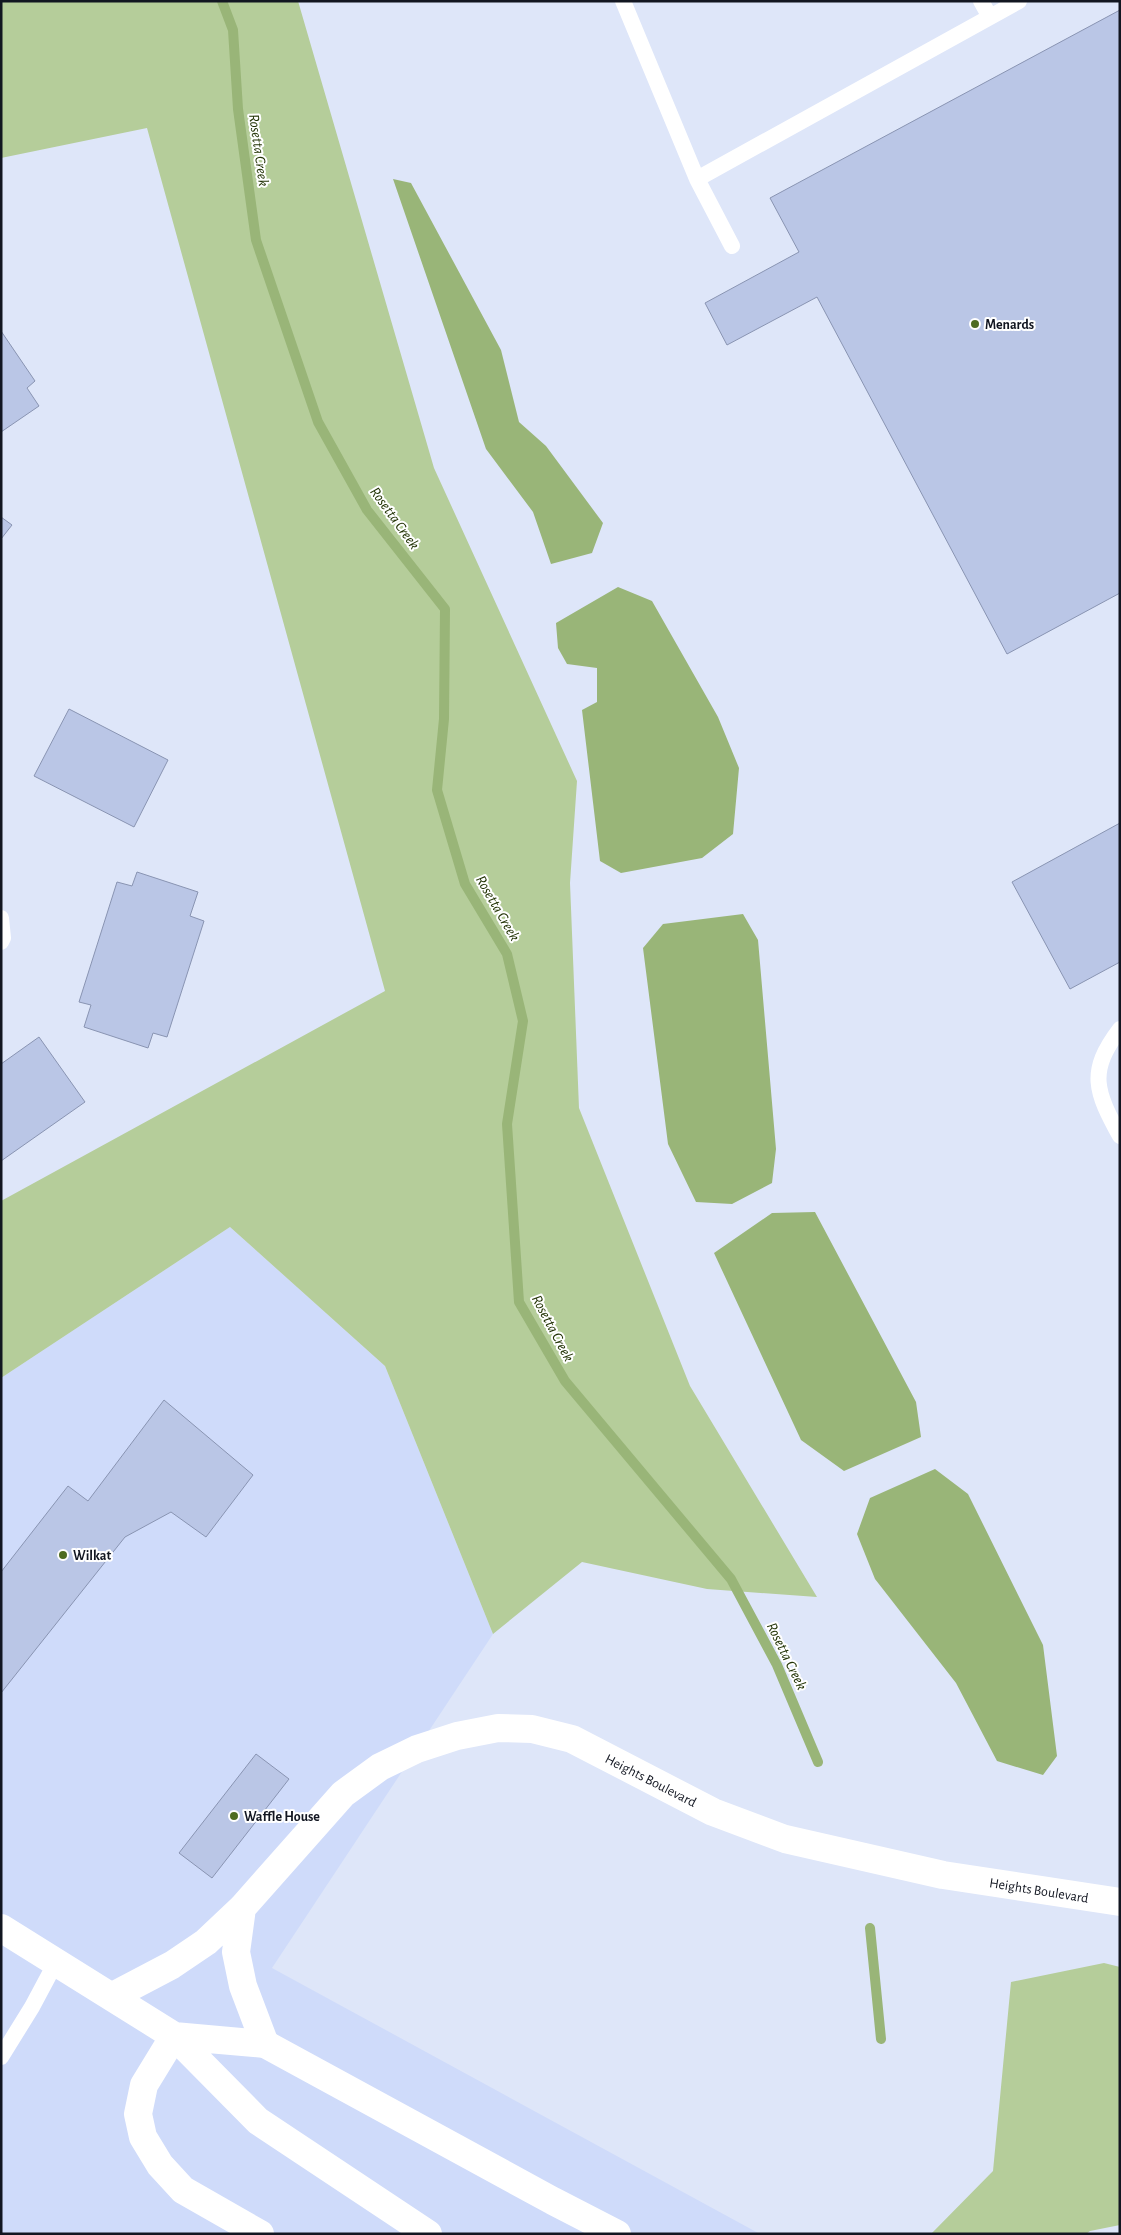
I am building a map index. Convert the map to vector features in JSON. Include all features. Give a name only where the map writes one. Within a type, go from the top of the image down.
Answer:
[{"type":"street","name":"Heights Boulevard","points":[[113,1996],[172,1964],[206,1942],[242,1908],[343,1794],[380,1767],[418,1749],[457,1736],[498,1728],[532,1729],[572,1739],[713,1812],[785,1839],[943,1875],[1120,1902]]},
{"type":"street","points":[[242,1908],[236,1952],[243,1986],[265,2044]]},
{"type":"street","points":[[1,1928],[113,1996],[174,2036],[258,2121],[428,2234]]},
{"type":"street","points":[[174,2036],[265,2044],[553,2202],[617,2234]]},
{"type":"street","points":[[174,2036],[144,2085],[138,2114],[143,2137],[160,2166],[183,2190],[242,2230]]},
{"type":"lane","points":[[623,1],[697,180],[732,246]]},
{"type":"lane","points":[[981,1],[990,17]]},
{"type":"lane","points":[[697,180],[1019,1]]},
{"type":"lane","points":[[1,918],[3,938],[1,942]]},
{"type":"lane","points":[[1120,1028],[1103,1054],[1098,1079],[1102,1102],[1120,1136]]},
{"type":"lane","points":[[1,2058],[32,2007],[56,1962]]},
{"type":"shaded area","points":[[1,1],[298,1],[434,468],[577,781],[570,883],[579,1108],[690,1386],[817,1597],[707,1589],[582,1562],[493,1634],[385,1366],[230,1227],[1,1378],[1,1201],[385,991],[147,128],[1,158]]},
{"type":"shaded area","points":[[393,179],[411,183],[501,350],[519,422],[546,446],[603,523],[592,553],[551,564],[533,512],[486,449]]},
{"type":"shaded area","points":[[618,587],[652,601],[718,717],[739,768],[733,834],[702,858],[621,873],[600,861],[582,710],[597,702],[597,668],[567,664],[558,648],[556,623]]},
{"type":"shaded area","points":[[743,914],[758,940],[776,1149],[772,1183],[732,1204],[696,1202],[668,1144],[643,948],[663,924]]},
{"type":"shaded area","points":[[815,1212],[916,1402],[921,1437],[844,1471],[801,1440],[714,1253],[772,1213]]},
{"type":"shaded area","points":[[230,1227],[385,1366],[493,1634],[272,1968],[760,2234],[1,2234],[1,1378]]},
{"type":"shaded area","points":[[935,1469],[968,1494],[1043,1645],[1057,1756],[1043,1775],[997,1761],[956,1683],[875,1579],[857,1534],[870,1498]]},
{"type":"shaded area","points":[[1104,1963],[1120,1967],[1120,2225],[1090,2231],[1086,2234],[931,2234],[993,2171],[1011,1982]]},
{"type":"building","name":"Menards","points":[[1120,10],[1120,593],[1007,654],[817,297],[727,345],[705,303],[799,252],[770,198]]},
{"type":"building","points":[[1,331],[35,381],[27,388],[39,406],[1,432]]},
{"type":"building","points":[[1,517],[12,525],[1,539]]},
{"type":"building","points":[[69,709],[168,760],[134,827],[34,776]]},
{"type":"building","points":[[1120,823],[1120,962],[1070,989],[1012,882]]},
{"type":"building","points":[[137,872],[198,892],[190,916],[204,921],[167,1037],[153,1033],[148,1048],[84,1027],[91,1005],[79,1002],[117,882],[132,886]]},
{"type":"building","points":[[39,1037],[85,1102],[1,1161],[1,1064]]},
{"type":"building","name":"Wilkat","points":[[164,1400],[253,1475],[206,1537],[171,1512],[125,1537],[1,1693],[1,1572],[68,1486],[88,1501]]},
{"type":"building","name":"Waffle House","points":[[256,1754],[289,1779],[212,1878],[179,1853]]},
{"type":"waterway","name":"Rosetta Creek","points":[[222,1],[233,30],[238,109],[256,240],[318,422],[367,510],[445,609],[444,719],[437,790],[465,884],[507,954],[523,1021],[507,1124],[519,1302],[565,1381],[731,1579],[777,1665],[818,1762]]},
{"type":"waterway","name":"Rosetta Creek","points":[[870,1928],[881,2039]]},
{"type":"place","name":"Menards","points":[[975,324]]},
{"type":"place","name":"Wilkat","points":[[63,1555]]},
{"type":"place","name":"Waffle House","points":[[234,1816]]}]
